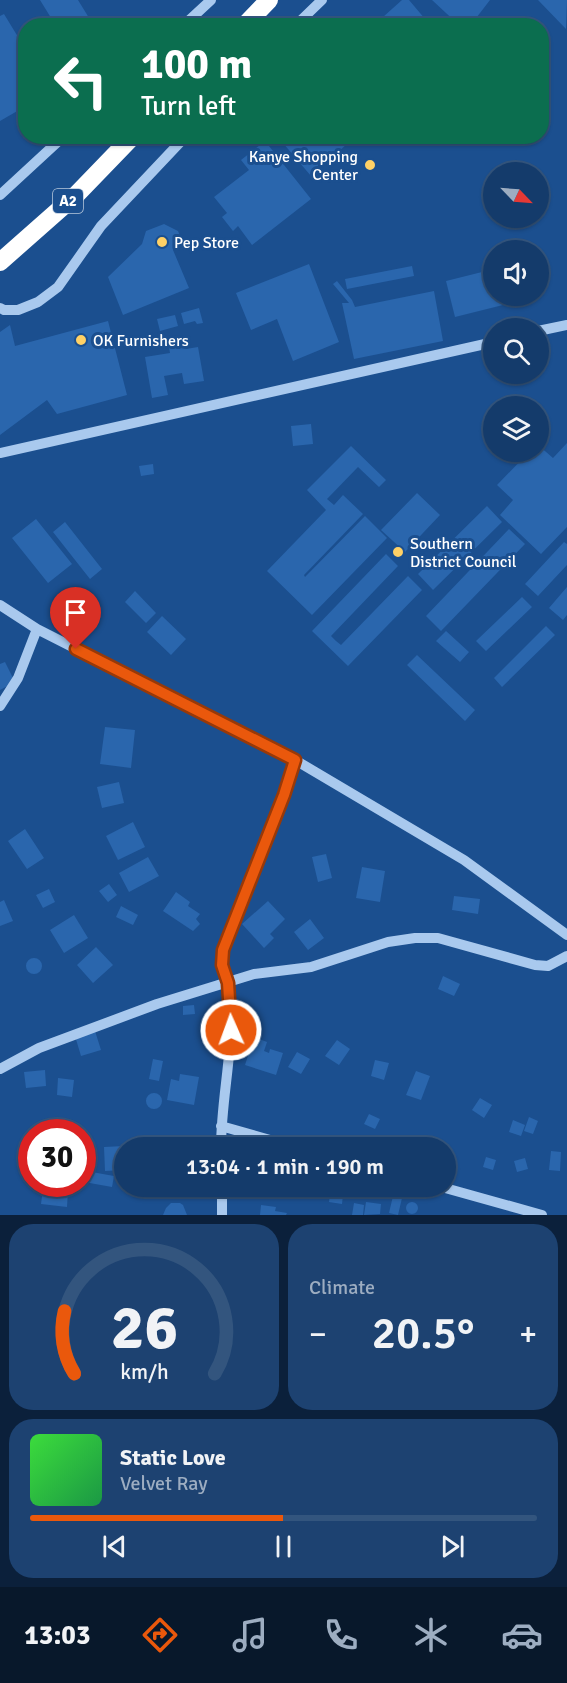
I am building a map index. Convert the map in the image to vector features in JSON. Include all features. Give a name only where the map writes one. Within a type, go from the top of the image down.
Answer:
[{"type":"highway","points":[[252,18],[269,0]]},
{"type":"highway","name":"A2","points":[[0,262],[76,194],[125,144]]},
{"type":"street","points":[[192,18],[211,0]]},
{"type":"street","points":[[303,18],[322,0]]},
{"type":"street","points":[[0,195],[55,144]]},
{"type":"street","points":[[0,308],[18,310],[38,303],[58,286],[101,226],[178,144]]},
{"type":"street","points":[[549,329],[567,325]]},
{"type":"street","points":[[0,453],[483,344]]},
{"type":"street","points":[[0,605],[37,628],[295,760],[464,860],[567,935]]},
{"type":"street","points":[[0,706],[18,678],[37,628]]},
{"type":"street","points":[[221,1137],[231,1045],[231,1015],[228,983],[222,965],[223,950],[284,795],[295,760]]},
{"type":"street","points":[[0,1069],[39,1048],[157,1004],[254,974],[311,967],[388,942],[415,938],[438,938],[535,965],[548,966],[567,957]]},
{"type":"street","points":[[221,1126],[260,1137]]},
{"type":"street","points":[[456,1191],[542,1215]]},
{"type":"street","points":[[222,1197],[222,1215]]},
{"type":"building","points":[[40,0],[78,0],[89,18],[51,18]]},
{"type":"building","points":[[402,0],[409,0],[424,18],[382,18]]},
{"type":"building","points":[[432,0],[490,0],[476,18],[451,18]]},
{"type":"building","points":[[538,0],[567,0],[566,29]]},
{"type":"building","points":[[4,14],[18,37],[18,111],[0,121],[0,16]]},
{"type":"building","points":[[261,144],[267,144],[311,199],[252,245],[238,226],[233,231],[222,217],[227,213],[214,197],[249,170],[241,160]]},
{"type":"building","points":[[284,144],[347,144],[311,176]]},
{"type":"building","points":[[164,224],[178,231],[184,245],[173,250],[189,288],[123,315],[108,277],[142,244],[146,231]]},
{"type":"building","points":[[309,264],[339,342],[293,361],[277,319],[251,330],[236,293]]},
{"type":"building","points":[[412,266],[414,276],[347,289],[345,279]]},
{"type":"building","points":[[483,272],[483,306],[499,306],[455,317],[446,281]]},
{"type":"building","points":[[337,281],[355,307],[434,291],[443,341],[354,359],[342,303],[349,303],[333,284]]},
{"type":"building","points":[[199,308],[203,323],[197,324],[195,321],[184,324],[181,313]]},
{"type":"building","points":[[175,315],[178,326],[160,331],[157,319]]},
{"type":"building","points":[[108,321],[127,395],[57,414],[47,400],[0,435],[0,332],[10,325],[15,346]]},
{"type":"building","points":[[184,338],[186,349],[198,347],[204,381],[184,384],[182,373],[164,376],[168,395],[152,398],[145,357],[170,353],[168,341]]},
{"type":"building","points":[[311,424],[313,444],[293,446],[291,426]]},
{"type":"building","points":[[567,443],[567,527],[541,554],[500,515],[513,500],[497,485],[519,462],[549,462],[549,455],[553,458]]},
{"type":"building","points":[[351,446],[386,480],[379,487],[358,467],[327,499],[334,505],[343,495],[363,514],[304,575],[305,577],[365,516],[387,538],[312,615],[267,571],[326,510],[307,490]]},
{"type":"building","points":[[153,464],[154,474],[141,476],[139,466]]},
{"type":"building","points":[[417,493],[440,515],[405,552],[381,530]]},
{"type":"building","points":[[487,506],[502,522],[433,590],[418,574]]},
{"type":"building","points":[[36,519],[72,564],[48,583],[12,538]]},
{"type":"building","points":[[65,522],[102,569],[90,579],[53,532]]},
{"type":"building","points":[[509,529],[525,544],[441,631],[426,616]]},
{"type":"building","points":[[564,542],[567,544],[567,565],[538,596],[525,584]]},
{"type":"building","points":[[386,554],[398,566],[331,636],[341,645],[408,576],[422,590],[348,666],[312,631]]},
{"type":"building","points":[[567,587],[567,615],[563,620],[549,608]]},
{"type":"building","points":[[135,591],[156,613],[146,623],[125,602]]},
{"type":"building","points":[[522,597],[532,607],[486,651],[476,641]]},
{"type":"building","points":[[162,616],[186,639],[171,655],[147,632]]},
{"type":"building","points":[[546,626],[555,635],[502,687],[494,678]]},
{"type":"building","points":[[446,631],[469,652],[460,662],[436,641]]},
{"type":"building","points":[[417,655],[475,710],[465,721],[407,665]]},
{"type":"building","points":[[5,662],[15,682],[0,690],[0,664]]},
{"type":"building","points":[[105,727],[135,730],[131,768],[100,764]]},
{"type":"building","points":[[119,782],[124,803],[102,808],[97,787]]},
{"type":"building","points":[[133,822],[145,847],[118,860],[106,836]]},
{"type":"building","points":[[25,829],[44,858],[27,869],[8,841]]},
{"type":"building","points":[[326,854],[332,878],[318,882],[312,857]]},
{"type":"building","points":[[148,857],[159,876],[129,892],[119,873]]},
{"type":"building","points":[[362,867],[385,871],[380,902],[356,898]]},
{"type":"building","points":[[109,884],[117,895],[108,902],[99,891]]},
{"type":"building","points":[[49,889],[55,902],[43,908],[36,895]]},
{"type":"building","points":[[176,892],[190,902],[188,906],[200,914],[196,919],[200,924],[193,931],[163,911]]},
{"type":"building","points":[[454,896],[480,899],[478,914],[452,910]]},
{"type":"building","points":[[4,900],[13,921],[0,926],[0,902]]},
{"type":"building","points":[[268,901],[285,919],[270,934],[274,938],[264,948],[242,924]]},
{"type":"building","points":[[121,906],[138,915],[133,925],[116,917]]},
{"type":"building","points":[[74,915],[88,938],[64,953],[50,930]]},
{"type":"building","points":[[310,919],[324,938],[308,950],[294,932]]},
{"type":"building","points":[[96,947],[113,965],[93,983],[77,965]]},
{"type":"building","points":[[31,958],[37,958],[42,966],[40,972],[31,974],[26,969],[26,963]]},
{"type":"building","points":[[443,976],[460,984],[454,996],[438,989]]},
{"type":"building","points":[[194,1005],[195,1014],[183,1015],[183,1006]]},
{"type":"building","points":[[95,1031],[101,1050],[81,1056],[75,1036]]},
{"type":"building","points":[[254,1037],[267,1042],[264,1051],[269,1053],[270,1049],[283,1053],[276,1075],[245,1065]]},
{"type":"building","points":[[337,1040],[350,1049],[339,1065],[325,1056]]},
{"type":"building","points":[[297,1052],[310,1059],[301,1074],[288,1067]]},
{"type":"building","points":[[153,1059],[163,1061],[159,1081],[149,1079]]},
{"type":"building","points":[[375,1060],[389,1063],[384,1080],[371,1076]]},
{"type":"building","points":[[45,1070],[46,1086],[26,1088],[24,1072]]},
{"type":"building","points":[[416,1071],[430,1076],[421,1100],[406,1095]]},
{"type":"building","points":[[180,1074],[199,1077],[194,1105],[167,1100],[171,1079],[179,1081]]},
{"type":"building","points":[[58,1078],[74,1080],[72,1097],[57,1095]]},
{"type":"building","points":[[154,1093],[162,1101],[154,1109],[146,1101]]},
{"type":"building","points":[[480,1098],[492,1105],[484,1118],[472,1110]]},
{"type":"building","points":[[369,1114],[380,1119],[375,1129],[364,1124]]},
{"type":"building","points":[[529,1117],[538,1121],[533,1134],[524,1131]]},
{"type":"building","points":[[513,1120],[525,1125],[521,1136],[509,1132]]},
{"type":"building","points":[[114,1146],[114,1171],[105,1171],[104,1147]]},
{"type":"building","points":[[551,1151],[561,1152],[560,1171],[549,1170]]},
{"type":"building","points":[[486,1157],[496,1160],[493,1170],[483,1167]]},
{"type":"building","points":[[525,1158],[528,1169],[517,1172],[514,1161]]},
{"type":"building","points":[[96,1173],[114,1176],[112,1187],[96,1184]]},
{"type":"building","points":[[42,1197],[68,1197],[67,1207],[41,1204]]},
{"type":"building","points":[[330,1197],[343,1197],[342,1204],[329,1202]]},
{"type":"building","points":[[393,1197],[402,1198],[398,1215],[389,1213]]},
{"type":"building","points":[[366,1202],[381,1204],[380,1214],[364,1215]]},
{"type":"building","points":[[414,1202],[417,1203],[417,1213],[410,1214],[407,1213],[406,1206],[407,1203]]},
{"type":"building","points":[[171,1203],[183,1205],[187,1215],[163,1215]]},
{"type":"building","points":[[354,1203],[364,1205],[363,1215],[352,1215]]},
{"type":"building","points":[[261,1205],[276,1207],[275,1211],[287,1213],[286,1215],[260,1215]]},
{"type":"place","name":"Kanye Shopping Center","points":[[370,165]]},
{"type":"place","name":"Pep Store","points":[[162,242]]},
{"type":"place","name":"OK Furnishers","points":[[81,340]]},
{"type":"place","name":"Southern District Council","points":[[398,552]]},
{"type":"route","points":[[76,649],[295,760],[284,795],[223,950],[222,965],[228,983],[231,1030]]}]
